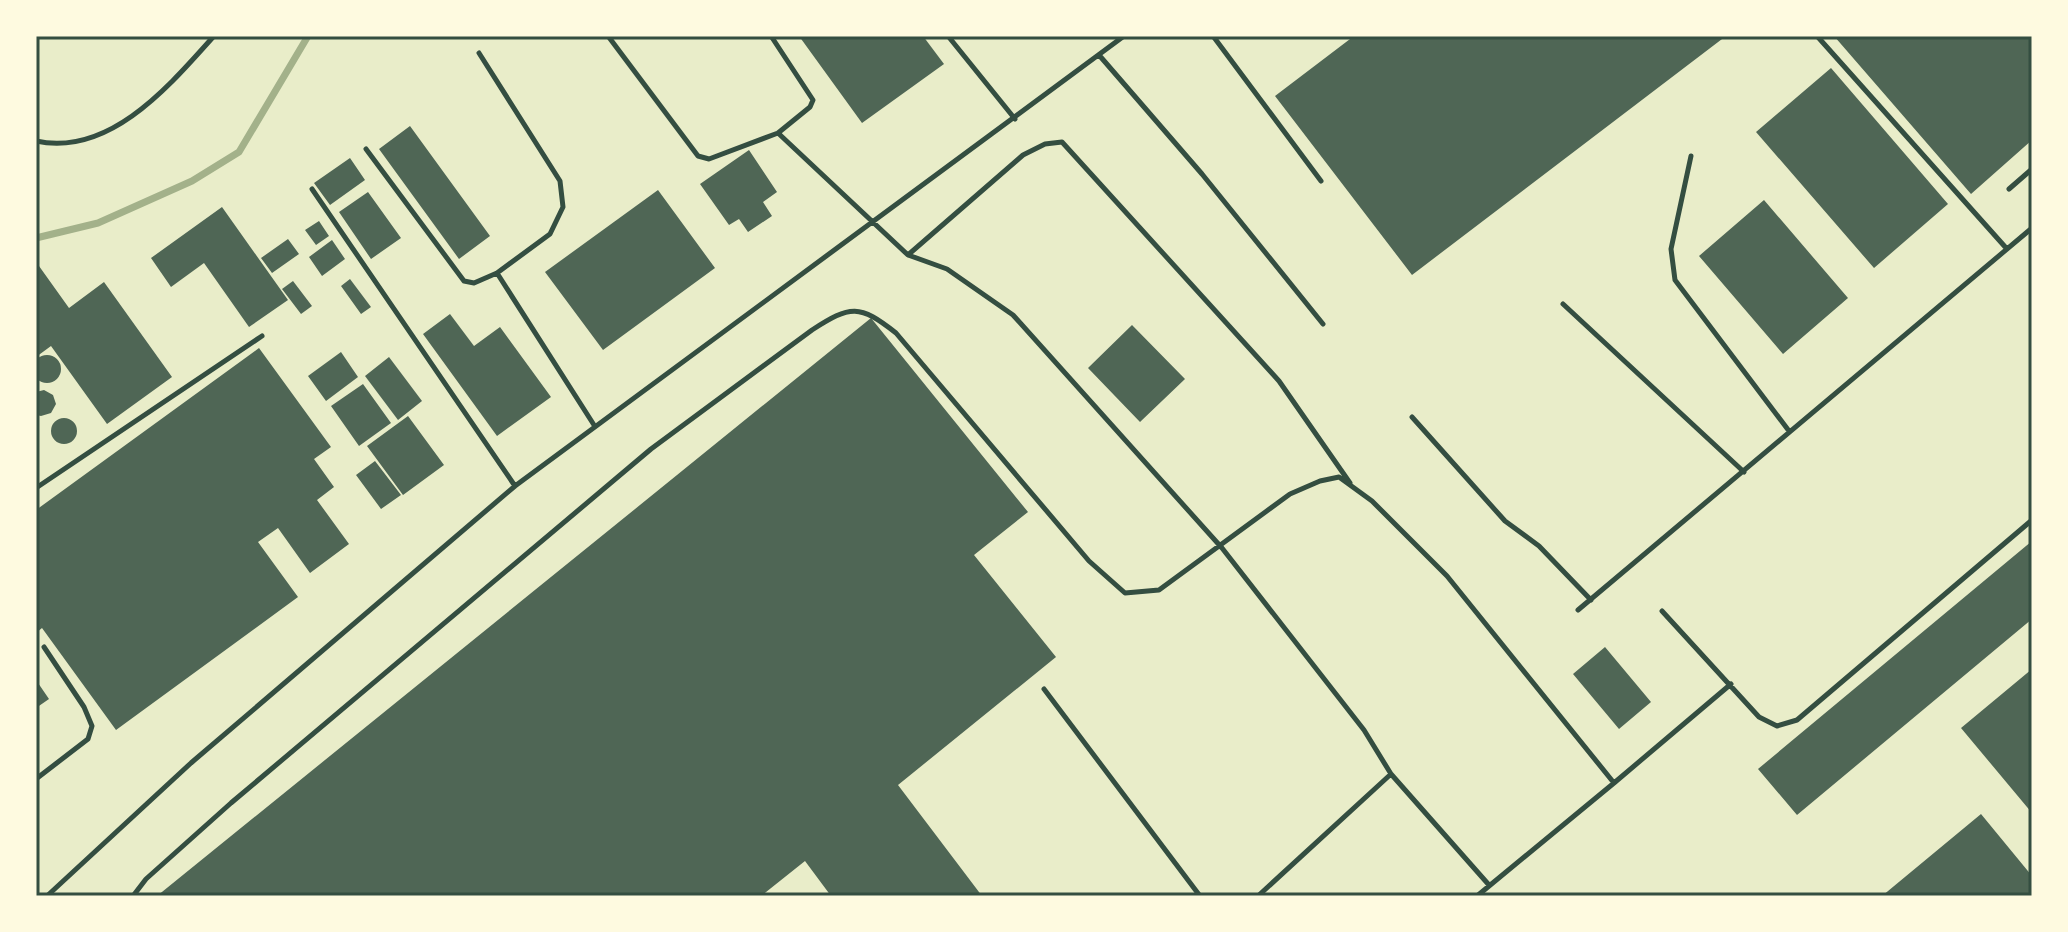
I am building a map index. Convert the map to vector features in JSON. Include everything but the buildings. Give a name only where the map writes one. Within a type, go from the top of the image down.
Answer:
[{"type":"lane","points":[[36,141],[50,144],[89,138],[127,120],[168,87],[214,36]]},
{"type":"lane","points":[[608,36],[638,81],[698,156],[709,159],[778,133],[810,107],[813,100],[771,36]]},
{"type":"lane","points":[[948,36],[1015,119]]},
{"type":"lane","points":[[47,896],[201,754],[515,486],[1124,36]]},
{"type":"lane","points":[[1817,36],[2007,249]]},
{"type":"lane","points":[[1215,37],[1321,181]]},
{"type":"lane","points":[[366,149],[464,281],[474,283],[497,273],[550,234],[563,207],[560,181],[479,53]]},
{"type":"lane","points":[[1099,55],[1202,174],[1323,324]]},
{"type":"lane","points":[[778,133],[908,255],[947,269],[1013,315],[1222,548],[1364,730],[1391,774],[1489,885]]},
{"type":"lane","points":[[908,255],[1023,155],[1045,144],[1062,142],[1279,381],[1351,484]]},
{"type":"lane","points":[[1691,156],[1671,249],[1675,280],[1789,431]]},
{"type":"lane","points":[[2009,189],[2032,169]]},
{"type":"lane","points":[[312,189],[515,486]]},
{"type":"lane","points":[[1578,610],[2032,228]]},
{"type":"lane","points":[[497,273],[594,425]]},
{"type":"lane","points":[[1563,304],[1744,472]]},
{"type":"lane","points":[[133,896],[146,879],[231,803],[651,449],[839,313],[857,309],[871,313],[896,333],[1089,561],[1125,593],[1159,590],[1222,548],[1290,494],[1320,481],[1339,477],[1351,484],[1405,531],[1447,576],[1614,783]]},
{"type":"lane","points":[[36,488],[262,336]]},
{"type":"lane","points":[[1412,417],[1505,521],[1539,546],[1591,600]]},
{"type":"lane","points":[[1662,611],[1759,717],[1777,726],[1797,720],[2032,520]]},
{"type":"lane","points":[[36,779],[88,739],[92,726],[84,707],[44,647]]},
{"type":"lane","points":[[1477,896],[1731,684]]},
{"type":"lane","points":[[1044,689],[1200,896]]},
{"type":"lane","points":[[1258,896],[1391,774]]},
{"type":"waterway","points":[[36,238],[98,223],[192,181],[239,152],[308,36]]}]
